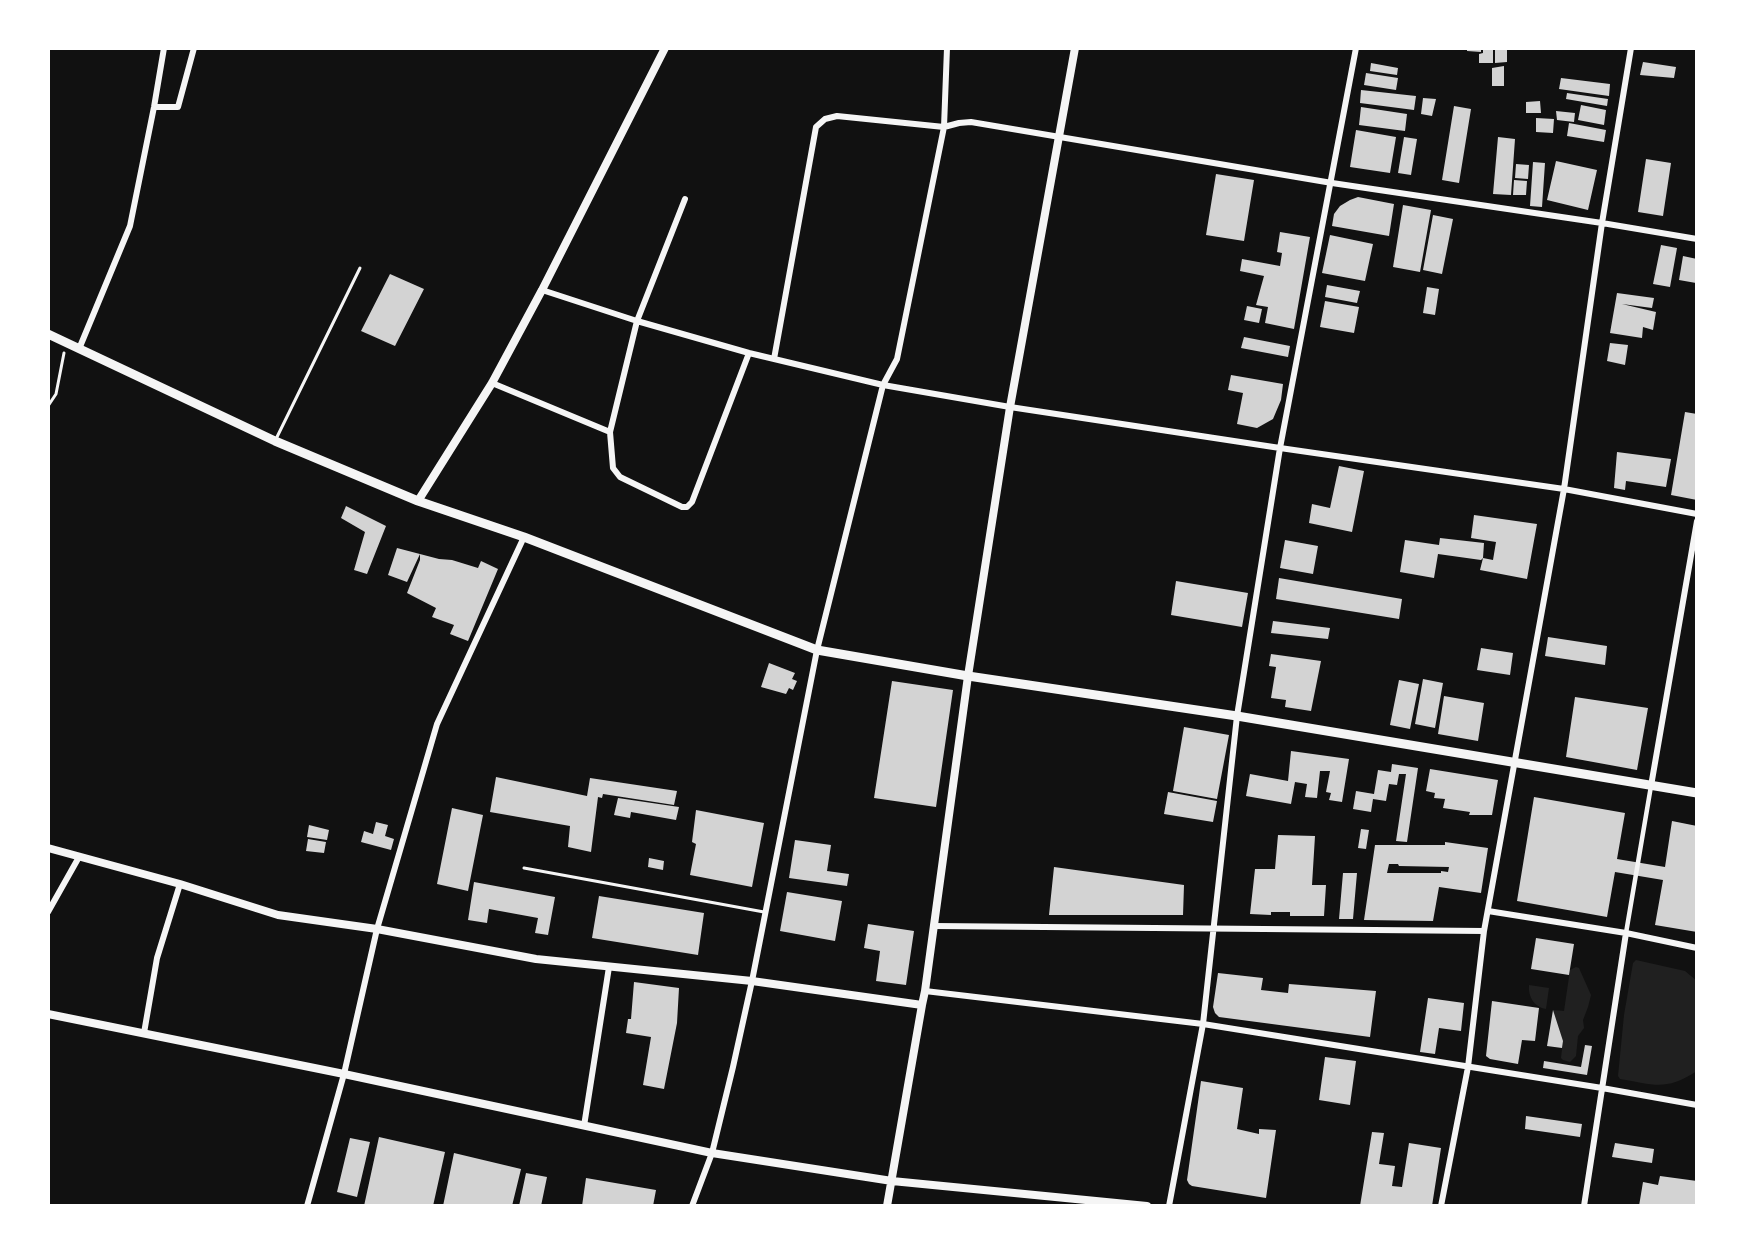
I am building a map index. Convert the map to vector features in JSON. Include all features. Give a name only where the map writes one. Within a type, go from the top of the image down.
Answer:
[{"type":"main road","points":[[48,334],[275,441],[418,501],[524,537],[816,650],[968,676],[1237,716],[1697,793]]},
{"type":"street","points":[[79,349],[130,226],[164,48]]},
{"type":"street","points":[[154,107],[178,106],[194,48]]},
{"type":"street","points":[[418,501],[492,383],[665,48]]},
{"type":"street","points":[[692,1206],[712,1153],[733,1067],[752,981],[816,650],[883,384],[897,359],[944,127],[947,48]]},
{"type":"street","points":[[886,1206],[925,991],[968,676],[1010,406],[1076,48]]},
{"type":"street","points":[[1169,1206],[1203,1023],[1237,716],[1280,448],[1356,48]]},
{"type":"street","points":[[1441,1206],[1468,1067],[1484,931],[1564,489],[1602,223],[1631,48]]},
{"type":"street","points":[[774,359],[816,128],[825,119],[837,116],[944,127],[971,122],[1332,183],[1697,239]]},
{"type":"street","points":[[685,199],[637,321],[610,432],[616,474],[682,507],[687,507],[692,502],[749,353]]},
{"type":"street","points":[[542,290],[637,321],[749,353],[883,384],[1280,448],[1564,489],[1697,514]]},
{"type":"street","points":[[492,383],[610,432]]},
{"type":"street","points":[[1584,1206],[1626,933],[1697,521]]},
{"type":"street","points":[[307,1206],[344,1074],[377,929],[437,724],[524,537]]},
{"type":"street","points":[[48,848],[180,884],[278,915],[377,929],[536,959],[752,981],[922,1005]]},
{"type":"street","points":[[48,912],[79,857]]},
{"type":"street","points":[[144,1033],[157,958],[180,884]]},
{"type":"street","points":[[1488,911],[1626,933],[1697,948]]},
{"type":"street","points":[[934,926],[1484,931]]},
{"type":"street","points":[[584,1126],[609,967]]},
{"type":"street","points":[[925,991],[1203,1023],[1697,1105]]},
{"type":"street","points":[[48,1014],[344,1074],[712,1153],[892,1181],[1147,1206]]},
{"type":"lane","points":[[275,441],[360,268]]},
{"type":"lane","points":[[524,868],[765,913]]},
{"type":"path","points":[[48,406],[56,394],[66,343]]},
{"type":"shaded area","points":[[1636,960],[1685,971],[1697,981],[1697,1071],[1677,1082],[1660,1085],[1620,1079],[1618,1076],[1624,1015],[1633,963]]},
{"type":"shaded area","points":[[1579,968],[1591,995],[1583,1020],[1584,1028],[1578,1036],[1576,1056],[1570,1062],[1561,1058],[1563,1041],[1553,1010],[1564,1011],[1570,970]]},
{"type":"shaded area","points":[[1529,985],[1549,988],[1546,1009],[1533,1001]]},
{"type":"building","points":[[1467,48],[1481,48],[1481,52],[1467,51]]},
{"type":"building","points":[[1483,48],[1493,48],[1493,63],[1479,63],[1479,54],[1483,53]]},
{"type":"building","points":[[1495,48],[1507,48],[1507,62],[1495,63]]},
{"type":"building","points":[[1643,62],[1676,67],[1674,78],[1640,75]]},
{"type":"building","points":[[1371,63],[1398,68],[1397,75],[1370,71]]},
{"type":"building","points":[[1504,66],[1504,86],[1492,86],[1492,68]]},
{"type":"building","points":[[1366,73],[1398,78],[1396,90],[1364,85]]},
{"type":"building","points":[[1561,78],[1610,84],[1609,96],[1559,89]]},
{"type":"building","points":[[1361,90],[1416,96],[1414,110],[1360,103]]},
{"type":"building","points":[[1567,93],[1608,99],[1607,106],[1566,99]]},
{"type":"building","points":[[1423,98],[1436,99],[1432,116],[1421,114]]},
{"type":"building","points":[[1540,101],[1541,113],[1526,113],[1526,102]]},
{"type":"building","points":[[1581,105],[1606,110],[1604,125],[1578,120]]},
{"type":"building","points":[[1454,106],[1471,109],[1459,183],[1442,180]]},
{"type":"building","points":[[1361,107],[1407,114],[1405,131],[1359,125]]},
{"type":"building","points":[[1556,111],[1575,113],[1574,122],[1557,120]]},
{"type":"building","points":[[1536,118],[1554,119],[1553,133],[1536,132]]},
{"type":"building","points":[[1569,123],[1606,130],[1604,142],[1567,136]]},
{"type":"building","points":[[1356,130],[1396,137],[1390,173],[1350,167]]},
{"type":"building","points":[[1404,137],[1417,139],[1411,175],[1398,173]]},
{"type":"building","points":[[1498,137],[1515,139],[1511,195],[1493,194]]},
{"type":"building","points":[[1646,159],[1671,163],[1663,216],[1638,212]]},
{"type":"building","points":[[1556,161],[1597,170],[1588,210],[1547,200]]},
{"type":"building","points":[[1533,162],[1545,163],[1542,207],[1530,206]]},
{"type":"building","points":[[1516,164],[1529,165],[1528,179],[1515,178]]},
{"type":"building","points":[[1216,174],[1254,180],[1244,241],[1206,235]]},
{"type":"building","points":[[1514,180],[1527,181],[1526,195],[1513,195]]},
{"type":"building","points":[[1358,197],[1394,204],[1389,236],[1332,226],[1334,214],[1340,206]]},
{"type":"building","points":[[1403,205],[1431,210],[1420,272],[1393,267]]},
{"type":"building","points":[[1433,215],[1453,219],[1442,274],[1423,270]]},
{"type":"building","points":[[1280,232],[1310,237],[1294,329],[1265,323],[1268,307],[1256,305],[1264,276],[1240,271],[1242,259],[1280,266],[1282,253],[1277,252]]},
{"type":"building","points":[[1330,235],[1373,244],[1365,281],[1322,273]]},
{"type":"building","points":[[1661,245],[1677,248],[1670,287],[1653,284]]},
{"type":"building","points":[[1683,256],[1697,259],[1696,283],[1679,280]]},
{"type":"building","points":[[390,274],[424,289],[395,346],[361,331]]},
{"type":"building","points":[[1327,285],[1360,291],[1357,303],[1325,297]]},
{"type":"building","points":[[1427,287],[1439,289],[1435,315],[1423,313]]},
{"type":"building","points":[[1617,293],[1654,298],[1652,308],[1622,304],[1656,312],[1653,330],[1643,327],[1642,338],[1610,333]]},
{"type":"building","points":[[1325,301],[1359,307],[1354,333],[1320,327]]},
{"type":"building","points":[[1247,306],[1262,309],[1259,323],[1244,320]]},
{"type":"building","points":[[1244,337],[1290,346],[1288,357],[1241,348]]},
{"type":"building","points":[[1610,343],[1628,345],[1625,365],[1607,361]]},
{"type":"building","points":[[1231,375],[1283,384],[1281,400],[1273,419],[1257,428],[1237,424],[1243,393],[1228,390]]},
{"type":"building","points":[[1685,412],[1697,414],[1697,500],[1671,495]]},
{"type":"building","points":[[1617,452],[1671,459],[1666,487],[1626,481],[1625,490],[1614,488]]},
{"type":"building","points":[[1339,466],[1364,471],[1352,532],[1309,523],[1312,504],[1330,508]]},
{"type":"building","points":[[346,506],[386,526],[367,574],[354,570],[365,532],[341,518]]},
{"type":"building","points":[[1474,515],[1537,524],[1527,579],[1480,570],[1483,558],[1493,560],[1496,542],[1471,538]]},
{"type":"building","points":[[1440,538],[1484,543],[1481,560],[1438,554],[1434,578],[1400,572],[1405,540],[1439,545]]},
{"type":"building","points":[[1285,540],[1318,546],[1313,574],[1280,568]]},
{"type":"building","points":[[397,548],[420,554],[407,582],[388,575]]},
{"type":"building","points":[[420,554],[478,568],[481,561],[498,569],[468,641],[450,634],[454,625],[432,617],[436,608],[407,593],[420,560]]},
{"type":"building","points":[[1279,578],[1402,599],[1399,619],[1276,599]]},
{"type":"building","points":[[1176,581],[1248,593],[1242,627],[1171,615]]},
{"type":"building","points":[[1273,621],[1330,628],[1328,639],[1271,633]]},
{"type":"building","points":[[1548,637],[1607,646],[1605,665],[1545,656]]},
{"type":"building","points":[[1481,648],[1513,653],[1510,675],[1477,670]]},
{"type":"building","points":[[1271,654],[1321,661],[1311,711],[1285,707],[1286,700],[1271,698],[1276,667],[1269,666]]},
{"type":"building","points":[[769,663],[795,673],[792,679],[797,681],[793,690],[789,688],[786,694],[761,687]]},
{"type":"building","points":[[1423,679],[1443,683],[1435,728],[1415,724]]},
{"type":"building","points":[[1399,680],[1419,684],[1410,729],[1390,725]]},
{"type":"building","points":[[892,681],[953,690],[936,807],[874,798]]},
{"type":"building","points":[[1444,696],[1484,703],[1478,741],[1438,734]]},
{"type":"building","points":[[1575,697],[1648,708],[1637,770],[1566,757]]},
{"type":"building","points":[[1184,727],[1229,735],[1217,799],[1173,791]]},
{"type":"building","points":[[1291,751],[1349,759],[1342,802],[1329,800],[1331,793],[1326,792],[1330,771],[1320,771],[1317,798],[1305,797],[1307,784],[1295,782],[1291,804],[1246,796],[1250,774],[1288,781]]},
{"type":"building","points":[[1392,764],[1418,768],[1407,842],[1396,841],[1406,774],[1399,774],[1397,785],[1389,784],[1386,801],[1373,799],[1371,812],[1353,809],[1356,791],[1374,794],[1378,770],[1391,772]]},
{"type":"building","points":[[1430,769],[1498,780],[1492,815],[1469,815],[1470,812],[1443,808],[1445,799],[1434,798],[1435,793],[1426,791]]},
{"type":"building","points":[[496,777],[587,796],[590,778],[677,791],[674,805],[603,794],[602,798],[598,797],[591,852],[568,847],[570,826],[490,812]]},
{"type":"building","points":[[1168,792],[1217,801],[1213,822],[1164,814]]},
{"type":"building","points":[[1534,797],[1625,813],[1617,859],[1665,867],[1672,821],[1697,826],[1697,932],[1655,925],[1663,880],[1615,872],[1607,917],[1517,901]]},
{"type":"building","points":[[618,798],[679,807],[676,820],[631,812],[630,818],[614,815]]},
{"type":"building","points":[[452,808],[483,815],[468,891],[437,884]]},
{"type":"building","points":[[696,810],[764,823],[752,887],[690,875],[696,844],[692,842]]},
{"type":"building","points":[[376,822],[388,825],[385,836],[394,839],[391,850],[361,842],[364,831],[373,834]]},
{"type":"building","points":[[309,825],[329,830],[327,840],[307,837]]},
{"type":"building","points":[[1361,829],[1369,830],[1366,849],[1358,848]]},
{"type":"building","points":[[1278,835],[1315,836],[1312,885],[1326,885],[1324,916],[1290,916],[1290,912],[1271,912],[1271,915],[1250,914],[1255,869],[1275,869]]},
{"type":"building","points":[[308,839],[326,842],[324,853],[306,851]]},
{"type":"building","points":[[795,840],[831,845],[827,871],[849,874],[847,886],[789,878]]},
{"type":"building","points":[[1445,842],[1488,848],[1481,893],[1439,887],[1433,921],[1364,920],[1375,845],[1445,845]],"holes":[[[1389,864],[1399,866],[1449,867],[1448,872],[1441,871],[1441,873],[1387,873]]]},
{"type":"building","points":[[649,858],[664,861],[663,870],[648,867]]},
{"type":"building","points":[[1054,867],[1184,885],[1183,915],[1049,915]]},
{"type":"building","points":[[1343,873],[1357,873],[1353,919],[1339,919]]},
{"type":"building","points":[[474,882],[555,897],[548,935],[535,933],[538,918],[489,909],[487,923],[468,920]]},
{"type":"building","points":[[787,892],[842,901],[835,941],[780,931]]},
{"type":"building","points":[[599,896],[704,913],[698,955],[592,938]]},
{"type":"building","points":[[868,924],[914,931],[906,985],[876,981],[880,951],[864,948]]},
{"type":"building","points":[[1536,938],[1574,944],[1569,975],[1531,969]]},
{"type":"building","points":[[1218,973],[1263,978],[1261,990],[1288,993],[1289,984],[1376,991],[1370,1037],[1219,1017],[1213,1007]]},
{"type":"building","points":[[634,982],[679,988],[677,1023],[664,1089],[643,1085],[651,1037],[626,1033],[628,1019],[631,1019]]},
{"type":"building","points":[[1428,998],[1464,1003],[1461,1031],[1439,1028],[1435,1054],[1420,1052]]},
{"type":"building","points":[[1492,1001],[1539,1008],[1535,1041],[1522,1040],[1518,1064],[1490,1059],[1486,1056]]},
{"type":"building","points":[[1553,1010],[1563,1041],[1562,1048],[1547,1046]]},
{"type":"building","points":[[1585,1045],[1592,1046],[1587,1075],[1543,1068],[1544,1061],[1581,1067]]},
{"type":"building","points":[[1325,1057],[1356,1061],[1350,1105],[1319,1100]]},
{"type":"building","points":[[1201,1081],[1243,1088],[1237,1129],[1259,1134],[1259,1129],[1276,1130],[1266,1198],[1189,1184],[1187,1180]]},
{"type":"building","points":[[1526,1116],[1582,1124],[1580,1137],[1525,1129]]},
{"type":"building","points":[[1372,1132],[1384,1133],[1379,1164],[1395,1166],[1392,1186],[1402,1187],[1409,1143],[1441,1148],[1432,1206],[1360,1206]]},
{"type":"building","points":[[379,1137],[445,1152],[433,1206],[364,1206]]},
{"type":"building","points":[[350,1138],[370,1142],[357,1197],[337,1192]]},
{"type":"building","points":[[1615,1143],[1654,1149],[1652,1163],[1612,1157]]},
{"type":"building","points":[[454,1153],[521,1169],[512,1206],[443,1206]]},
{"type":"building","points":[[526,1173],[547,1177],[541,1206],[519,1206]]},
{"type":"building","points":[[1660,1176],[1697,1181],[1697,1206],[1639,1206],[1643,1182],[1658,1185]]},
{"type":"building","points":[[586,1178],[656,1190],[653,1206],[582,1206]]}]
